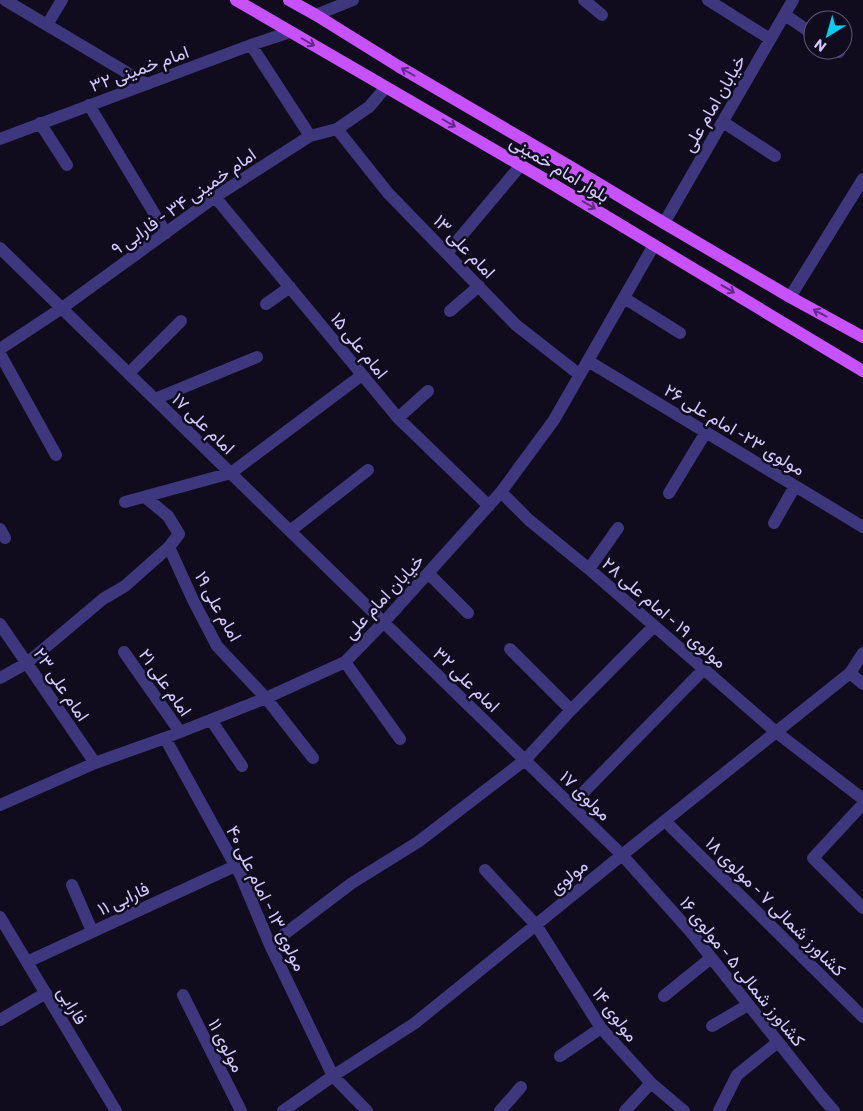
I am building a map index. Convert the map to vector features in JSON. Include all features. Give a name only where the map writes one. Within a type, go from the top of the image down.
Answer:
[{"type":"main road","name":"بلوار امام خمینی","points":[[236,0],[521,165],[863,371]]},
{"type":"main road","name":"بلوار امام خمینی","points":[[289,0],[664,224],[863,337]]},
{"type":"main road","points":[[654,245],[664,224]]},
{"type":"street","points":[[5,0],[146,84]]},
{"type":"street","points":[[47,25],[62,0]]},
{"type":"street","points":[[316,15],[353,0]]},
{"type":"street","points":[[584,0],[602,15]]},
{"type":"street","points":[[708,0],[770,40]]},
{"type":"street","name":"خیابان امام علی","points":[[664,224],[793,0]]},
{"type":"street","points":[[785,15],[803,27]]},
{"type":"street","name":"امام خمینی ۳۲","points":[[0,138],[290,32]]},
{"type":"street","points":[[251,45],[310,136]]},
{"type":"street","name":"امام خمینی ۳۴ - فارابی ۹","points":[[0,349],[62,308],[215,197],[310,136],[337,129],[369,107],[386,87]]},
{"type":"street","points":[[89,105],[166,233]]},
{"type":"street","points":[[722,122],[775,156]]},
{"type":"street","points":[[40,124],[67,165]]},
{"type":"street","name":"امام علی ۱۳","points":[[337,129],[388,193],[516,325],[580,375]]},
{"type":"street","points":[[447,253],[521,165]]},
{"type":"street","points":[[790,297],[863,178]]},
{"type":"street","name":"امام علی ۱۵","points":[[215,197],[398,418],[489,506]]},
{"type":"street","name":"خیابان امام علی","points":[[0,805],[95,763],[266,698],[345,662],[384,622],[501,492],[554,420],[654,245]]},
{"type":"street","name":"امام علی ۱۷","points":[[0,248],[384,622]]},
{"type":"street","points":[[450,311],[478,286]]},
{"type":"street","points":[[266,304],[290,288]]},
{"type":"street","points":[[624,298],[680,334]]},
{"type":"street","points":[[128,373],[181,321]]},
{"type":"street","points":[[0,354],[56,454]]},
{"type":"street","points":[[155,399],[257,357]]},
{"type":"street","name":"مولوی ۲۳- امام علی ۲۶","points":[[588,361],[863,527]]},
{"type":"street","points":[[125,502],[231,473],[362,375]]},
{"type":"street","points":[[398,418],[428,391]]},
{"type":"street","points":[[669,494],[706,432]]},
{"type":"street","points":[[290,530],[368,470]]},
{"type":"street","points":[[774,523],[795,486]]},
{"type":"street","name":"مولوی ۱۹ - امام علی ۲۸","points":[[501,492],[529,520],[589,569],[776,732],[863,799]]},
{"type":"street","points":[[0,678],[26,663],[103,599],[125,586],[169,547],[179,534],[168,516],[145,497]]},
{"type":"street","points":[[589,569],[618,528]]},
{"type":"street","name":"امام علی ۱۹","points":[[169,547],[193,600],[217,646],[266,698],[313,758]]},
{"type":"street","points":[[428,573],[468,613]]},
{"type":"street","name":"امام علی ۳۲","points":[[384,622],[525,760]]},
{"type":"street","name":"امام علی ۲۳","points":[[0,624],[95,763]]},
{"type":"street","points":[[270,945],[352,883],[418,842],[525,760],[571,710],[654,626]]},
{"type":"street","points":[[510,649],[571,710]]},
{"type":"street","name":"امام علی ۲۱","points":[[124,652],[180,732]]},
{"type":"street","name":"مولوی","points":[[283,1111],[415,1023],[850,673],[863,653]]},
{"type":"street","points":[[345,662],[400,739]]},
{"type":"street","points":[[571,805],[704,669]]},
{"type":"street","points":[[850,673],[863,684]]},
{"type":"street","points":[[211,720],[242,766]]},
{"type":"street","name":"مولوی ۱۳ - امام علی ۴۰","points":[[164,738],[241,876],[270,945],[333,1076],[367,1111]]},
{"type":"street","name":"مولوی ۱۷","points":[[525,760],[622,855]]},
{"type":"street","points":[[863,804],[813,858],[863,908]]},
{"type":"street","name":"کشاورز شمالی ۷ - مولوی ۱۸","points":[[665,821],[863,1017]]},
{"type":"street","name":"کشاورز شمالی ۵ - مولوی ۱۶","points":[[622,855],[690,931],[834,1111]]},
{"type":"street","name":"فارابی ۱۱","points":[[27,962],[235,866]]},
{"type":"street","name":"مولوی ۱۴","points":[[485,870],[536,925],[601,1028],[652,1083],[684,1111]]},
{"type":"street","points":[[72,885],[92,931]]},
{"type":"street","name":"فارابی","points":[[0,917],[116,1111]]},
{"type":"street","points":[[664,996],[711,958]]},
{"type":"street","points":[[0,1020],[46,993]]},
{"type":"street","name":"مولوی ۱۱","points":[[182,995],[241,1111]]},
{"type":"street","points":[[712,1026],[748,1005]]},
{"type":"street","points":[[560,1056],[601,1028]]},
{"type":"street","points":[[719,1111],[736,1075],[778,1042]]},
{"type":"street","points":[[625,1111],[652,1083]]},
{"type":"street","points":[[500,1111],[521,1087]]}]
